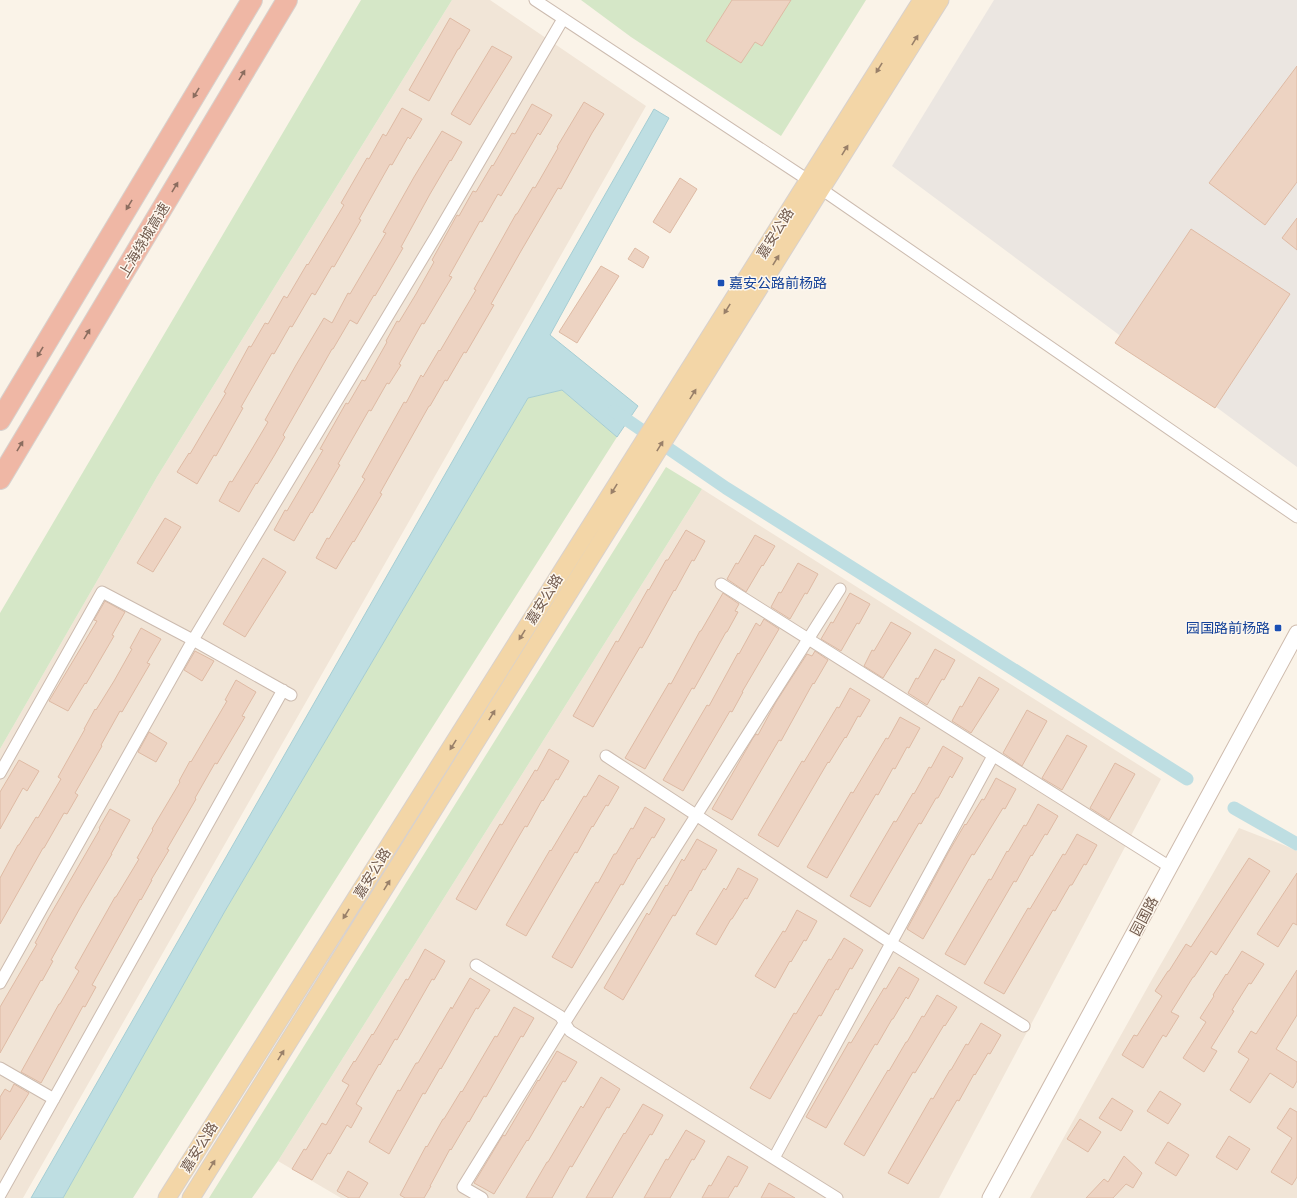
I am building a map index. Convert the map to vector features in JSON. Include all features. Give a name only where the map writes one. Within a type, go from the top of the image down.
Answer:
[{"type":"highway","points":[[0,420],[252,0]]},
{"type":"highway","name":"上海绕城高速","points":[[0,480],[287,0]]},
{"type":"main road","name":"嘉安公路","points":[[191,1198],[642,460],[814,184],[922,0]]},
{"type":"main road","name":"嘉安公路","points":[[814,184],[940,0]]},
{"type":"main road","name":"嘉安公路","points":[[167,1198],[642,460]]},
{"type":"street","points":[[536,0],[814,184],[1297,517]]},
{"type":"street","points":[[0,983],[193,640],[436,236],[563,19]]},
{"type":"street","points":[[721,584],[1170,867]]},
{"type":"street","points":[[482,1198],[463,1187],[565,1022],[840,589]]},
{"type":"street","points":[[0,773],[102,592],[193,640],[287,693],[54,1098],[0,1195]]},
{"type":"street","name":"园国路","points":[[990,1198],[1297,633]]},
{"type":"street","points":[[606,756],[891,943],[1024,1026]]},
{"type":"street","points":[[774,1158],[993,756]]},
{"type":"street","points":[[476,965],[560,1016],[570,1031],[837,1198]]},
{"type":"street","points":[[0,1068],[54,1098]]},
{"type":"shaded area","points":[[452,0],[490,0],[646,106],[23,1198],[0,1198],[0,749],[157,477]]},
{"type":"shaded area","points":[[994,0],[1297,0],[1297,467],[892,166]]},
{"type":"shaded area","points":[[702,489],[1161,779],[939,1198],[341,1198],[278,1161]]},
{"type":"shaded area","points":[[1239,828],[1297,851],[1297,1198],[1030,1198],[1150,983]]},
{"type":"green space","points":[[361,0],[452,0],[157,477],[0,749],[0,613]]},
{"type":"green space","points":[[581,0],[866,0],[781,136],[631,37]]},
{"type":"green space","points":[[562,390],[617,437],[133,1198],[63,1198],[225,911],[528,398]]},
{"type":"green space","points":[[666,467],[702,489],[278,1161],[252,1198],[209,1198]]},
{"type":"water","points":[[654,109],[669,118],[550,335],[638,406],[617,437],[562,390],[528,398],[225,911],[63,1198],[31,1198]]},
{"type":"building","points":[[732,0],[791,0],[762,46],[755,42],[741,63],[706,41]]},
{"type":"building","points":[[450,18],[470,30],[429,101],[409,90]]},
{"type":"building","points":[[492,46],[512,57],[470,125],[451,114]]},
{"type":"building","points":[[1297,66],[1297,182],[1265,225],[1209,183]]},
{"type":"building","points":[[584,102],[604,114],[561,189],[558,188],[521,251],[491,304],[494,305],[466,353],[464,352],[447,381],[445,380],[429,406],[380,493],[382,494],[354,542],[353,541],[336,569],[316,558],[365,479],[362,477],[404,402],[406,403],[421,375],[423,377],[439,350],[440,351],[476,290],[474,289],[516,214],[533,187],[535,188]]},
{"type":"building","points":[[532,104],[552,115],[540,135],[538,133],[501,196],[498,194],[482,222],[480,221],[449,276],[452,277],[424,324],[422,323],[399,364],[401,365],[389,384],[387,383],[371,411],[369,410],[338,464],[340,465],[312,513],[311,512],[294,541],[274,530],[323,450],[320,449],[346,403],[348,404],[362,380],[365,381],[397,321],[399,322],[416,294],[434,262],[432,260],[457,215],[459,216],[473,191],[476,192],[512,133],[515,134]]},
{"type":"building","points":[[402,108],[422,119],[410,139],[408,137],[392,165],[390,164],[359,219],[361,220],[334,267],[332,266],[315,295],[312,293],[292,327],[290,326],[274,354],[272,353],[241,407],[243,408],[216,456],[214,455],[197,484],[177,472],[189,453],[190,454],[226,393],[224,392],[249,346],[251,347],[265,323],[268,324],[284,296],[287,298],[344,205],[341,203],[367,158],[369,159],[383,134],[386,136]]},
{"type":"building","points":[[442,131],[462,142],[430,194],[401,247],[403,248],[375,296],[374,295],[357,324],[350,320],[283,435],[285,437],[239,512],[219,501],[268,422],[265,420],[324,318],[332,323],[348,293],[350,294],[386,233],[383,232],[414,177]]},
{"type":"building","points":[[680,178],[697,189],[670,233],[653,222]]},
{"type":"building","points":[[1297,218],[1297,250],[1282,238]]},
{"type":"building","points":[[1191,229],[1290,294],[1215,408],[1115,343]]},
{"type":"building","points":[[635,248],[649,257],[643,268],[628,259]]},
{"type":"building","points":[[601,266],[619,276],[577,343],[559,332]]},
{"type":"building","points":[[165,518],[181,527],[153,572],[137,563]]},
{"type":"building","points":[[686,530],[705,541],[694,561],[692,560],[642,648],[640,647],[593,727],[573,716],[616,641],[618,642],[648,589],[649,590],[666,560],[668,560]]},
{"type":"building","points":[[755,535],[775,546],[746,592],[727,579],[736,563],[738,564]]},
{"type":"building","points":[[263,558],[286,572],[245,637],[223,624]]},
{"type":"building","points":[[798,563],[818,574],[807,594],[805,593],[790,619],[771,607],[779,592],[781,593]]},
{"type":"building","points":[[723,593],[739,604],[735,611],[738,612],[694,689],[692,688],[645,769],[625,758],[669,683],[671,684]]},
{"type":"building","points":[[850,593],[870,604],[841,651],[821,639],[831,622],[833,623]]},
{"type":"building","points":[[105,601],[125,612],[112,635],[114,636],[86,684],[85,683],[68,711],[49,701],[97,621],[94,620]]},
{"type":"building","points":[[764,619],[779,629],[732,712],[730,711],[683,791],[663,780],[707,705],[709,706],[756,623],[760,626]]},
{"type":"building","points":[[891,622],[911,633],[883,678],[864,666],[872,650],[874,651]]},
{"type":"building","points":[[141,628],[161,639],[147,663],[150,664],[122,712],[120,711],[101,745],[102,746],[75,793],[78,795],[67,814],[64,813],[0,924],[0,878],[18,845],[36,817],[38,818],[61,779],[58,777],[95,709],[96,710],[114,681],[132,649],[130,648]]},
{"type":"building","points":[[935,649],[955,660],[944,680],[942,679],[927,705],[908,693],[916,678],[918,679]]},
{"type":"building","points":[[195,651],[214,661],[202,681],[184,670]]},
{"type":"building","points":[[815,651],[828,660],[814,684],[813,683],[781,741],[779,740],[732,820],[712,809],[753,738],[756,734],[758,735],[776,702],[807,654],[812,656]]},
{"type":"building","points":[[979,677],[999,689],[971,733],[952,721],[960,706],[962,707]]},
{"type":"building","points":[[236,680],[256,692],[242,716],[245,717],[217,764],[215,763],[195,798],[196,799],[167,849],[169,850],[92,985],[96,987],[85,1007],[83,1006],[41,1083],[21,1072],[79,971],[75,968],[115,897],[139,859],[137,858],[153,830],[152,829],[180,782],[179,781],[190,761],[191,762],[227,701],[225,700]]},
{"type":"building","points":[[850,688],[870,700],[860,717],[858,716],[846,738],[845,737],[829,763],[828,762],[778,847],[758,835],[802,761],[804,762],[837,707],[839,708]]},
{"type":"building","points":[[1027,710],[1047,721],[1022,766],[1003,753]]},
{"type":"building","points":[[900,717],[920,728],[909,748],[907,747],[895,769],[893,768],[878,795],[876,794],[827,878],[807,867],[851,792],[853,793],[886,738],[888,739]]},
{"type":"building","points":[[149,732],[167,743],[156,762],[138,752]]},
{"type":"building","points":[[1067,735],[1087,746],[1062,790],[1042,778]]},
{"type":"building","points":[[943,746],[963,758],[952,778],[950,776],[921,824],[919,823],[870,907],[850,896],[894,821],[896,822],[929,767],[931,768]]},
{"type":"building","points":[[549,749],[569,761],[558,780],[556,779],[543,801],[542,800],[527,827],[525,826],[476,910],[456,899],[500,824],[502,825],[535,770],[537,771]]},
{"type":"building","points":[[19,760],[39,771],[27,791],[23,788],[0,829],[0,792]]},
{"type":"building","points":[[1115,763],[1135,774],[1109,820],[1090,808]]},
{"type":"building","points":[[599,775],[619,787],[608,806],[606,805],[593,827],[592,826],[577,853],[575,852],[526,936],[506,925],[550,850],[551,851],[584,796],[586,797]]},
{"type":"building","points":[[996,778],[1016,789],[1005,809],[1003,808],[974,855],[972,854],[923,939],[907,929],[965,824],[966,825],[982,799],[984,800]]},
{"type":"building","points":[[1038,804],[1058,816],[1047,835],[1045,834],[1032,856],[1031,855],[1016,882],[1014,881],[965,965],[945,954],[989,879],[991,880],[1007,851],[1008,852],[1024,825],[1026,826]]},
{"type":"building","points":[[645,807],[665,819],[654,838],[652,837],[639,859],[638,858],[623,885],[621,884],[572,968],[552,957],[596,882],[598,883],[614,854],[616,854],[631,828],[633,829]]},
{"type":"building","points":[[110,809],[130,820],[51,960],[53,961],[42,981],[41,980],[0,1053],[0,1007],[37,944],[35,943],[49,917]]},
{"type":"building","points":[[1077,834],[1097,845],[1086,865],[1084,864],[1055,911],[1053,910],[1004,994],[984,983],[1028,908],[1030,909],[1063,854],[1065,855]]},
{"type":"building","points":[[697,839],[717,850],[705,870],[703,869],[675,916],[673,915],[623,1000],[604,988],[647,913],[649,915],[682,859],[684,861]]},
{"type":"building","points":[[1249,858],[1270,871],[1216,955],[1211,951],[1193,977],[1171,1012],[1179,1016],[1166,1037],[1163,1035],[1143,1068],[1122,1055],[1134,1035],[1137,1036],[1162,996],[1155,991],[1186,944],[1191,947]]},
{"type":"building","points":[[738,868],[758,879],[747,899],[745,898],[716,945],[696,934],[724,888],[726,890]]},
{"type":"building","points":[[1297,873],[1297,925],[1293,923],[1278,947],[1257,934]]},
{"type":"building","points":[[797,910],[817,921],[806,941],[804,940],[791,962],[790,961],[775,988],[755,976],[783,931],[785,932]]},
{"type":"building","points":[[844,938],[863,950],[852,969],[850,968],[838,990],[836,989],[821,1016],[819,1015],[770,1099],[750,1088],[794,1013],[796,1014],[829,959],[831,960]]},
{"type":"building","points":[[425,949],[445,961],[434,980],[432,979],[397,1040],[395,1039],[380,1065],[379,1064],[356,1104],[362,1108],[351,1128],[347,1125],[330,1154],[328,1153],[312,1180],[292,1169],[304,1149],[306,1150],[322,1123],[326,1125],[349,1085],[342,1081],[372,1034],[373,1035],[406,979],[408,980]]},
{"type":"building","points":[[1242,951],[1264,964],[1251,984],[1249,983],[1232,1010],[1234,1011],[1211,1048],[1217,1051],[1204,1072],[1183,1058],[1206,1022],[1200,1018],[1226,974],[1227,975]]},
{"type":"building","points":[[899,967],[919,979],[908,999],[906,997],[877,1045],[875,1044],[826,1128],[806,1117],[849,1042],[851,1043],[884,988],[886,989]]},
{"type":"building","points":[[1297,970],[1297,1015],[1276,1049],[1297,1062],[1297,1081],[1293,1088],[1270,1073],[1250,1103],[1230,1090],[1249,1059],[1238,1052],[1251,1031],[1256,1034]]},
{"type":"building","points":[[470,978],[490,990],[478,1009],[476,1008],[425,1094],[423,1093],[389,1154],[369,1142],[398,1090],[400,1091],[416,1063],[418,1063]]},
{"type":"building","points":[[937,995],[957,1007],[945,1026],[944,1025],[915,1073],[913,1072],[864,1156],[844,1144],[888,1070],[889,1071],[922,1016],[924,1017]]},
{"type":"building","points":[[514,1007],[534,1018],[523,1037],[521,1036],[486,1097],[484,1096],[451,1150],[450,1149],[424,1198],[405,1198],[400,1195],[426,1146],[427,1147],[461,1091],[462,1092],[495,1036],[497,1037]]},
{"type":"building","points":[[981,1023],[1001,1035],[990,1054],[988,1053],[975,1075],[974,1074],[959,1101],[957,1100],[908,1184],[888,1173],[931,1098],[933,1099],[966,1044],[968,1045]]},
{"type":"building","points":[[557,1051],[577,1062],[565,1082],[563,1081],[528,1141],[527,1140],[494,1194],[474,1183],[503,1135],[505,1136]]},
{"type":"building","points":[[601,1077],[620,1089],[609,1108],[607,1107],[552,1198],[526,1198],[581,1106],[583,1108]]},
{"type":"building","points":[[14,1084],[29,1093],[0,1140],[0,1097],[5,1089],[10,1092]]},
{"type":"building","points":[[1160,1091],[1181,1104],[1168,1124],[1147,1111]]},
{"type":"building","points":[[1112,1098],[1133,1111],[1121,1131],[1099,1118]]},
{"type":"building","points":[[643,1104],[663,1115],[652,1135],[650,1134],[612,1198],[586,1198],[624,1133],[625,1134]]},
{"type":"building","points":[[1290,1108],[1297,1112],[1297,1177],[1292,1185],[1271,1172],[1292,1138],[1277,1128]]},
{"type":"building","points":[[1080,1119],[1101,1132],[1088,1152],[1067,1139]]},
{"type":"building","points":[[686,1130],[705,1141],[694,1160],[692,1159],[670,1198],[644,1198],[666,1159],[668,1160]]},
{"type":"building","points":[[1229,1136],[1250,1149],[1237,1170],[1216,1157]]},
{"type":"building","points":[[1168,1142],[1189,1155],[1176,1176],[1155,1163]]},
{"type":"building","points":[[728,1156],[748,1167],[737,1187],[735,1186],[728,1198],[702,1198],[709,1185],[711,1186]]},
{"type":"building","points":[[1124,1156],[1142,1173],[1133,1188],[1126,1184],[1113,1198],[1086,1198],[1104,1179],[1108,1182]]},
{"type":"building","points":[[348,1171],[368,1183],[359,1198],[349,1198],[337,1191]]},
{"type":"building","points":[[769,1183],[795,1198],[761,1198]]},
{"type":"waterway","points":[[614,411],[726,488],[1187,779]]},
{"type":"waterway","points":[[1234,808],[1297,844]]},
{"type":"place","name":"嘉安公路前杨路","points":[[721,283]]},
{"type":"place","name":"园国路前杨路","points":[[1278,628]]}]
